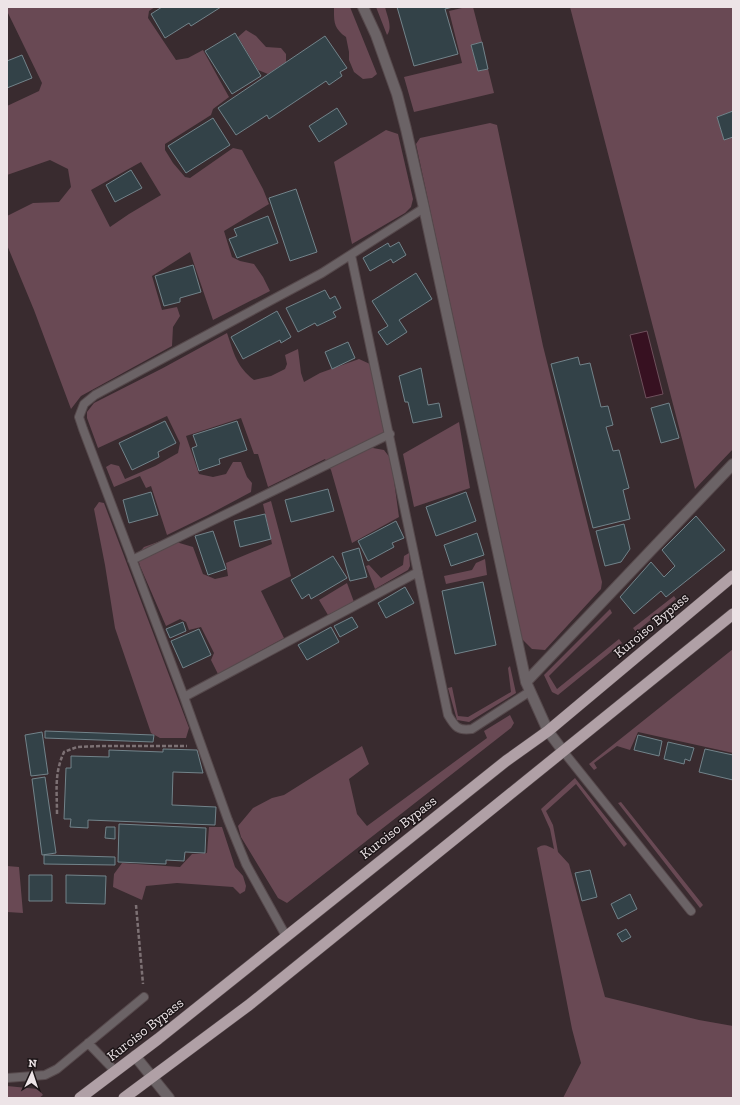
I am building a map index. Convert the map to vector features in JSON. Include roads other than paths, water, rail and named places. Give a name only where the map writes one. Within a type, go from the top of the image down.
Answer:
[{"type":"highway","name":"Kuroiso Bypass","points":[[80,1098],[506,761],[548,731],[733,576]]},
{"type":"highway","points":[[124,1098],[249,1005],[733,614]]},
{"type":"street","points":[[364,7],[376,35],[397,94],[424,208],[526,682],[529,692],[548,731],[563,751]]},
{"type":"street","points":[[526,682],[733,464]]},
{"type":"street","points":[[135,1056],[169,1098]]},
{"type":"lane","points":[[286,936],[246,864],[228,820],[83,429],[80,416],[84,404],[94,395],[322,273],[424,208]]},
{"type":"lane","points":[[351,255],[390,434],[448,716],[454,726],[464,730],[472,729],[529,692]]},
{"type":"lane","points":[[132,560],[390,434]]},
{"type":"lane","points":[[184,698],[418,572]]},
{"type":"lane","points":[[563,751],[691,911]]},
{"type":"lane","points":[[7,1078],[46,1075],[57,1069],[144,997]]},
{"type":"lane","points":[[88,1043],[114,1072]]}]
